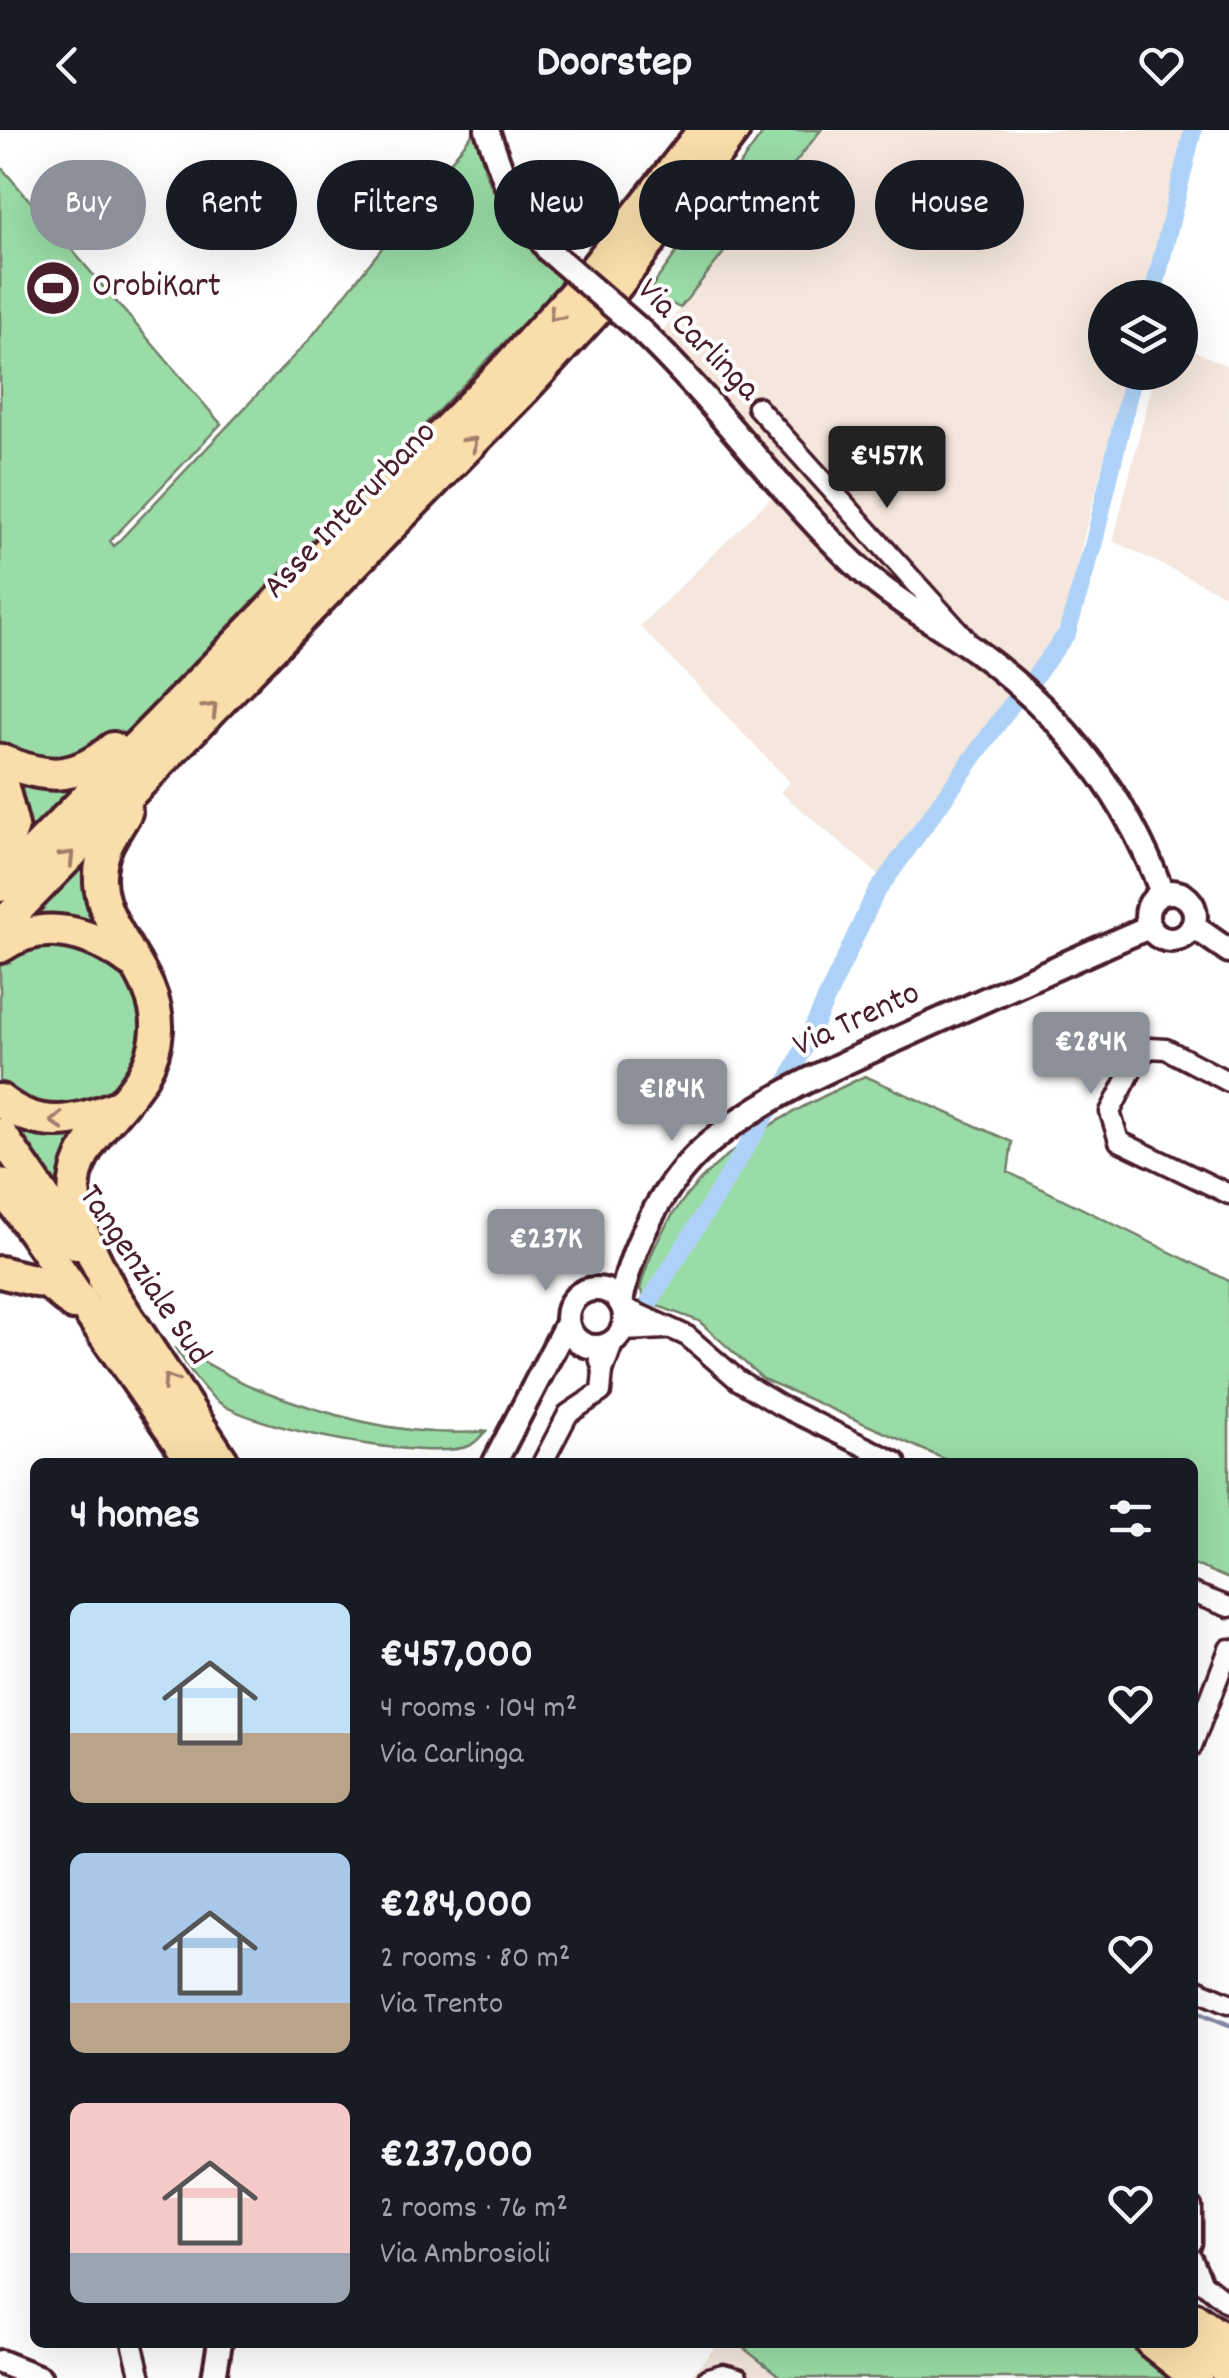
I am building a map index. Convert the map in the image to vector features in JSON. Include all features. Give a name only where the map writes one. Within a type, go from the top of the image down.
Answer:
[{"type":"highway","name":"Asse Interurbano","points":[[0,886],[502,373],[582,285],[704,130]]},
{"type":"highway","name":"Asse Interurbano","points":[[0,927],[605,301],[734,130]]},
{"type":"highway","points":[[0,760],[30,771],[70,773],[88,769],[114,747],[136,745]]},
{"type":"highway","points":[[0,776],[13,826],[0,863]]},
{"type":"highway","points":[[113,1295],[78,1219],[73,1186],[82,1152],[143,1079],[157,1028],[150,991],[110,925],[100,889],[106,847],[143,778]]},
{"type":"highway","points":[[0,947],[36,931],[66,930],[107,946],[137,965]]},
{"type":"highway","points":[[0,1100],[35,1121],[59,1123],[118,1106]]},
{"type":"highway","name":"Tangenziale Sud","points":[[0,1133],[220,1458]]},
{"type":"highway","name":"Tangenziale Sud","points":[[0,1184],[190,1458]]},
{"type":"highway","points":[[0,1272],[50,1284],[98,1325]]},
{"type":"highway","points":[[1198,2321],[1229,2343]]},
{"type":"highway","points":[[1158,2348],[1196,2378]]},
{"type":"highway","points":[[1197,2348],[1229,2371]]},
{"type":"street","name":"Via Carlinga","points":[[487,130],[512,200],[549,250],[683,371],[863,572],[975,650],[1028,694],[1103,773],[1162,894]]},
{"type":"street","points":[[757,407],[894,554],[975,650]]},
{"type":"street","points":[[1172,892],[1188,900],[1195,916],[1193,926],[1171,940],[1149,926],[1147,911],[1162,894],[1172,892]]},
{"type":"street","name":"Via Trento","points":[[596,1289],[641,1238],[704,1148],[763,1107],[822,1074],[1149,926]]},
{"type":"street","points":[[1193,926],[1229,952]]},
{"type":"street","points":[[1229,1082],[1166,1050],[1150,1048],[1138,1058],[1110,1112],[1119,1141],[1229,1194]]},
{"type":"street","name":"Via Trento","points":[[622,1305],[626,1271],[641,1238]]},
{"type":"street","points":[[497,1458],[567,1323],[574,1299],[596,1289],[610,1292],[622,1305],[699,1344],[738,1380],[778,1405],[888,1458]]},
{"type":"street","points":[[545,1458],[568,1414],[601,1392],[605,1341],[622,1305]]},
{"type":"street","points":[[567,1323],[574,1337],[605,1341]]},
{"type":"street","points":[[544,1370],[605,1341],[672,1330]]},
{"type":"street","points":[[1198,1595],[1229,1607]]},
{"type":"street","points":[[1198,1730],[1229,1649]]},
{"type":"street","points":[[1198,1990],[1229,2003]]},
{"type":"street","points":[[1198,2277],[1229,2304]]},
{"type":"street","points":[[133,2348],[140,2378]]},
{"type":"street","points":[[214,2378],[219,2348]]},
{"type":"street","points":[[0,2362],[40,2378]]},
{"type":"street","points":[[708,2378],[722,2374],[738,2378]]},
{"type":"shaded area","points":[[821,130],[1184,130],[1148,280],[1088,280],[1088,390],[1122,390],[1062,623],[1024,681],[866,570],[657,338],[726,250],[855,250],[855,160],[797,160]]},
{"type":"shaded area","points":[[1198,352],[1229,367],[1229,597],[1113,541],[1151,390],[1198,390]]},
{"type":"shaded area","points":[[777,492],[1013,691],[880,876],[780,792],[790,782],[640,626]]},
{"type":"shaded area","points":[[715,2348],[743,2348],[782,2378],[688,2378]]},
{"type":"green space","points":[[765,130],[821,130],[797,160],[743,160]]},
{"type":"green space","points":[[474,132],[494,191],[494,250],[536,250],[563,282],[123,735],[64,761],[38,759],[0,748],[0,166],[30,201],[30,250],[72,250],[221,424],[110,541],[114,546],[309,340],[380,250],[474,250],[474,160],[452,160]]},
{"type":"green space","points":[[678,250],[726,250],[680,308],[648,292]]},
{"type":"green space","points":[[11,774],[87,777],[22,846]]},
{"type":"green space","points":[[101,836],[104,928],[5,935]]},
{"type":"green space","points":[[53,942],[90,952],[120,972],[139,1002],[143,1020],[138,1055],[118,1098],[51,1112],[0,1090],[0,966],[33,946]]},
{"type":"green space","points":[[865,1076],[1012,1142],[1008,1172],[1229,1281],[1229,1579],[1198,1566],[1198,1458],[942,1458],[763,1379],[699,1321],[647,1302],[640,1289],[654,1248],[674,1213],[698,1182],[726,1156],[792,1113]]},
{"type":"green space","points":[[3,1119],[97,1122],[65,1201]]},
{"type":"green space","points":[[176,1349],[253,1387],[337,1415],[428,1432],[486,1431],[469,1446],[418,1450],[343,1440],[269,1423],[213,1398]]},
{"type":"green space","points":[[743,2348],[1142,2348],[1181,2378],[782,2378]]},
{"type":"waterway","points":[[1156,280],[1193,130]]},
{"type":"waterway","points":[[1034,678],[1067,633],[1094,542],[1130,390]]},
{"type":"waterway","points":[[647,1306],[790,1077],[875,894],[1014,701]]},
{"type":"waterway","points":[[1198,2012],[1229,2025]]},
{"type":"place","name":"OrobiKart","points":[[53,288]]}]
